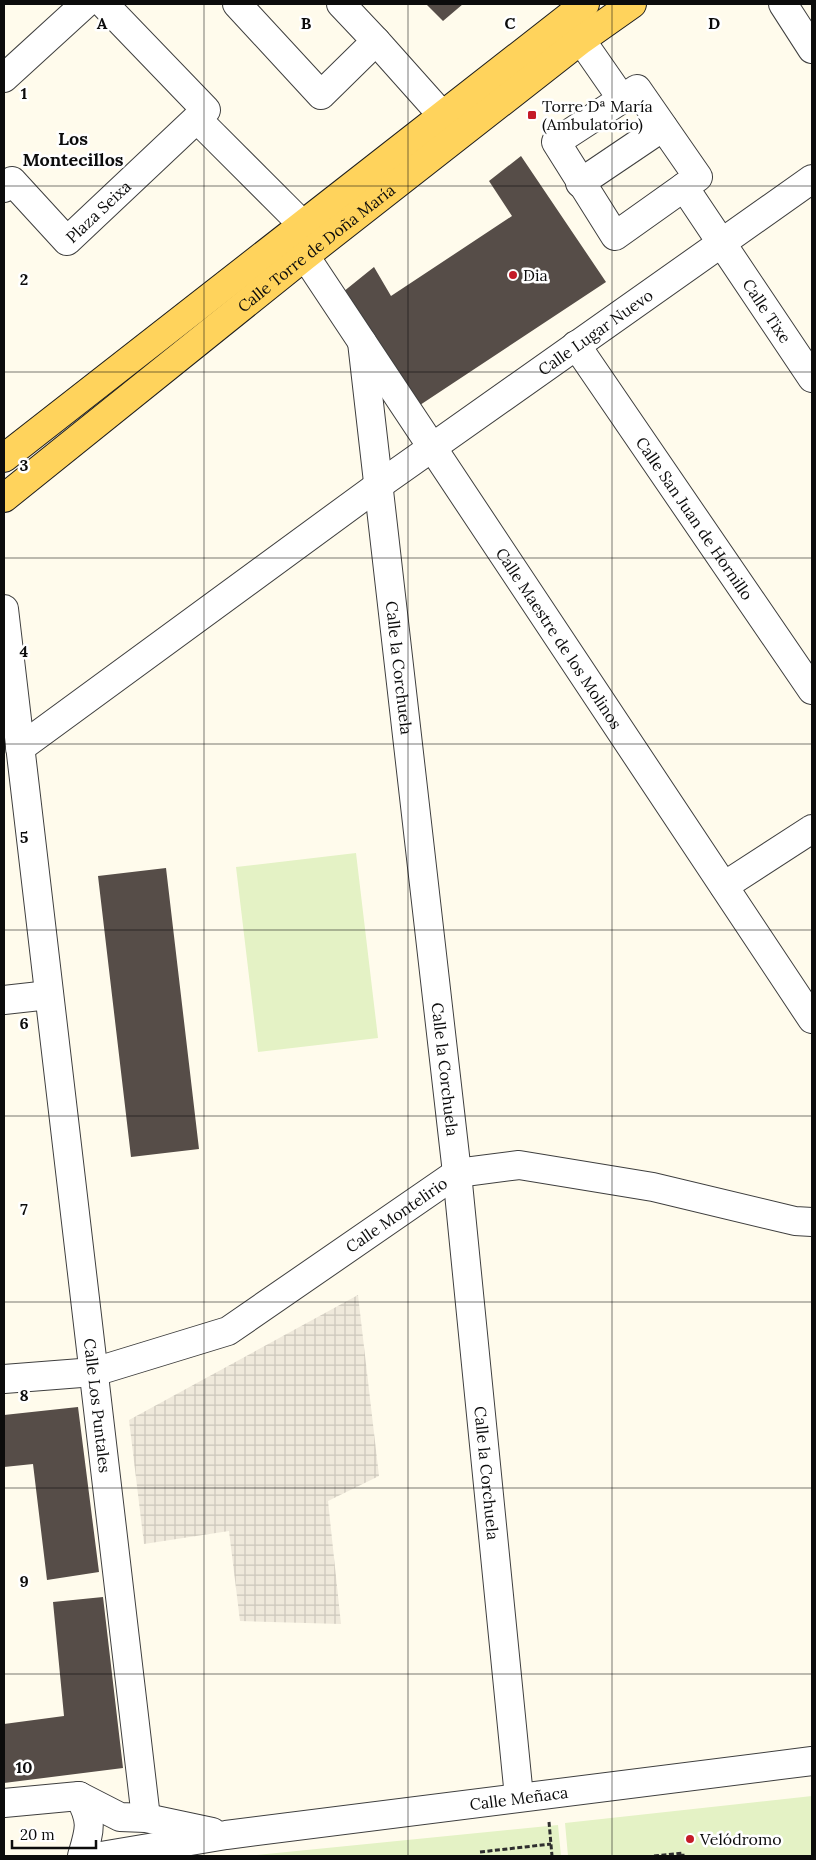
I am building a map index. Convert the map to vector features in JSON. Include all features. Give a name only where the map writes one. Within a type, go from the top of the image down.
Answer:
[{"type":"main road","name":"Calle Torre de Doña María","points":[[4,458],[585,4]]},
{"type":"main road","name":"Calle Torre de Doña María","points":[[4,498],[305,256],[581,40],[632,4]]},
{"type":"street","points":[[4,78],[85,4]]},
{"type":"street","points":[[104,4],[206,110],[197,119],[302,224]]},
{"type":"street","points":[[237,4],[321,95],[376,41]]},
{"type":"street","points":[[342,4],[442,116]]},
{"type":"street","points":[[783,4],[812,49]]},
{"type":"street","points":[[581,40],[622,99]]},
{"type":"street","points":[[637,89],[698,177],[615,236],[556,142],[622,99],[637,89]]},
{"type":"street","name":"Plaza Seixa","points":[[4,188],[12,181],[67,241],[197,119]]},
{"type":"street","points":[[580,183],[663,128]]},
{"type":"street","name":"Calle Lugar Nuevo","points":[[20,748],[379,485],[812,180]]},
{"type":"street","name":"Calle Tixe","points":[[684,187],[812,378]]},
{"type":"street","name":"Calle Maestre de los Molinos","points":[[305,256],[812,1019]]},
{"type":"street","name":"Calle la Corchuela","points":[[362,342],[458,1173],[519,1797]]},
{"type":"street","name":"Calle San Juan de Hornillo","points":[[576,345],[812,690]]},
{"type":"street","name":"Calle Los Puntales","points":[[4,609],[146,1818]]},
{"type":"street","points":[[724,886],[812,829]]},
{"type":"street","points":[[4,1000],[49,995]]},
{"type":"street","name":"Calle Montelirio","points":[[4,1379],[94,1372],[228,1331],[458,1173],[519,1165],[653,1186],[795,1221],[812,1222]]},
{"type":"street","name":"Calle Meñaca","points":[[101,1856],[226,1835],[812,1760]]},
{"type":"street","points":[[4,1803],[79,1796],[88,1814],[88,1836],[82,1856]]},
{"type":"street","name":"Calle Meñaca","points":[[79,1796],[120,1817],[146,1818],[226,1835]]},
{"type":"path","points":[[547,1794],[552,1856]]},
{"type":"path","points":[[480,1852],[551,1844]]},
{"type":"path","points":[[654,1856],[683,1853],[684,1856]]},
{"type":"green space","points":[[356,853],[378,1038],[258,1052],[236,867]]},
{"type":"green space","name":"Velódromo","points":[[812,1796],[812,1856],[568,1856],[565,1823]]},
{"type":"green space","points":[[558,1825],[561,1856],[247,1856]]},
{"type":"shaded area","points":[[358,1295],[379,1476],[328,1501],[341,1624],[240,1621],[229,1531],[144,1544],[129,1420]]},
{"type":"building","points":[[426,4],[463,4],[443,21]]},
{"type":"building","name":"Dia","points":[[521,156],[606,282],[420,405],[343,292],[374,267],[391,296],[512,216],[489,181]]},
{"type":"building","points":[[166,868],[199,1149],[131,1157],[98,876]]},
{"type":"building","points":[[78,1407],[99,1572],[47,1580],[33,1464],[4,1467],[4,1415]]},
{"type":"building","points":[[103,1597],[123,1768],[4,1783],[4,1724],[64,1716],[53,1602]]},
{"type":"place","name":"Torre Dª María (Ambulatorio)","points":[[532,115]]},
{"type":"place","name":"Dia","points":[[513,275]]},
{"type":"place","name":"Velódromo","points":[[690,1839]]},
{"type":"district","name":"Los Montecillos","points":[[73,148]]}]
